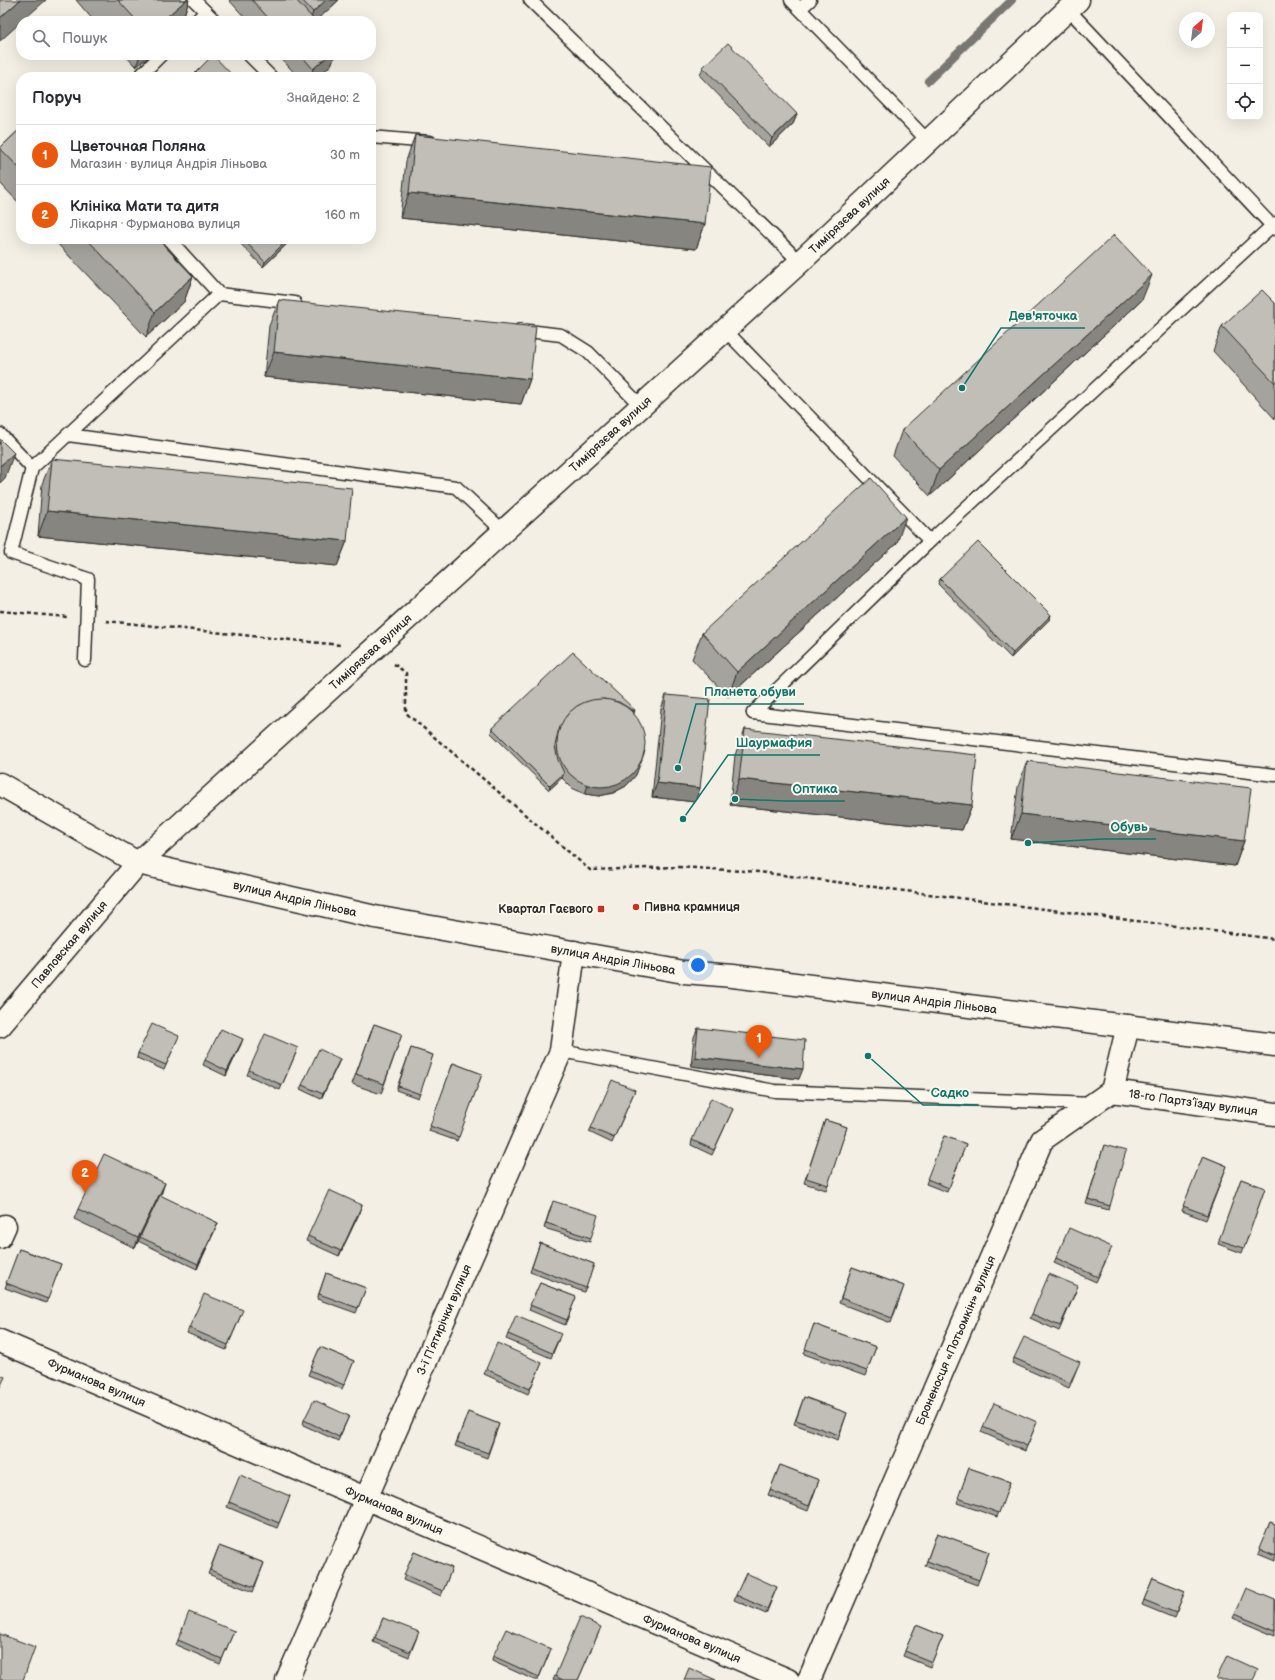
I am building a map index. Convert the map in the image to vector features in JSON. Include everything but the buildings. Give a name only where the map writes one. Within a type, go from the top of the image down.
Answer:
[{"type":"street","name":"Тимірязєва вулиця","points":[[138,863],[373,648],[800,262],[1073,5]]},
{"type":"street","name":"вулиця Андрія Ліньова","points":[[0,784],[138,863],[375,917],[684,972],[733,976],[1275,1045]]},
{"type":"street","name":"Павловская вулиця","points":[[0,1026],[138,863]]},
{"type":"street","name":"3-ї П’ятирічки вулиця","points":[[287,1680],[561,1051],[574,952]]},
{"type":"street","points":[[1112,1091],[1128,1026]]},
{"type":"street","name":"Броненосця «Потьомкін» вулиця","points":[[809,1680],[1042,1140],[1112,1091]]},
{"type":"street","name":"18-го Партз’їзду вулиця","points":[[1112,1091],[1275,1114]]},
{"type":"street","name":"Фурманова вулиця","points":[[0,1341],[788,1680]]},
{"type":"lane","points":[[194,0],[210,16]]},
{"type":"lane","points":[[530,0],[800,262]]},
{"type":"lane","points":[[791,0],[928,141]]},
{"type":"lane","points":[[800,10],[810,0]]},
{"type":"lane","points":[[1073,5],[1274,226],[930,541],[753,713],[1275,775]]},
{"type":"lane","points":[[202,16],[206,12]]},
{"type":"lane","points":[[144,72],[157,60]]},
{"type":"lane","points":[[254,60],[266,72]]},
{"type":"lane","points":[[376,138],[441,144]]},
{"type":"lane","points":[[690,168],[705,170]]},
{"type":"lane","points":[[174,244],[219,294],[305,304]]},
{"type":"lane","points":[[85,660],[88,579],[10,553],[32,468],[219,294]]},
{"type":"lane","points":[[507,328],[562,335],[588,352],[641,406]]},
{"type":"lane","points":[[725,330],[930,541]]},
{"type":"lane","points":[[0,434],[32,468]]},
{"type":"lane","points":[[68,435],[456,487],[503,531]]},
{"type":"lane","points":[[561,1051],[775,1091],[1093,1104]]},
{"type":"path","points":[[0,611],[373,648],[406,673],[406,713],[590,870],[679,867],[759,872],[1275,938]]},
{"type":"waterway","points":[[928,81],[1012,0]]},
{"type":"place","name":"Дев'яточка","points":[[962,388]]},
{"type":"place","name":"Планета обуви","points":[[678,768]]},
{"type":"place","name":"Оптика","points":[[735,799]]},
{"type":"place","name":"Шаурмафия","points":[[683,819]]},
{"type":"place","name":"Обувь","points":[[1028,843]]},
{"type":"place","name":"Пивна крамниця","points":[[636,907]]},
{"type":"place","name":"Квартал Гаєвого","points":[[601,909]]},
{"type":"place","name":"Садко","points":[[868,1056]]},
{"type":"place","name":"Цветочная Поляна","points":[[759,1058]]},
{"type":"place","name":"Клініка Мати та дитя","points":[[85,1193]]}]
